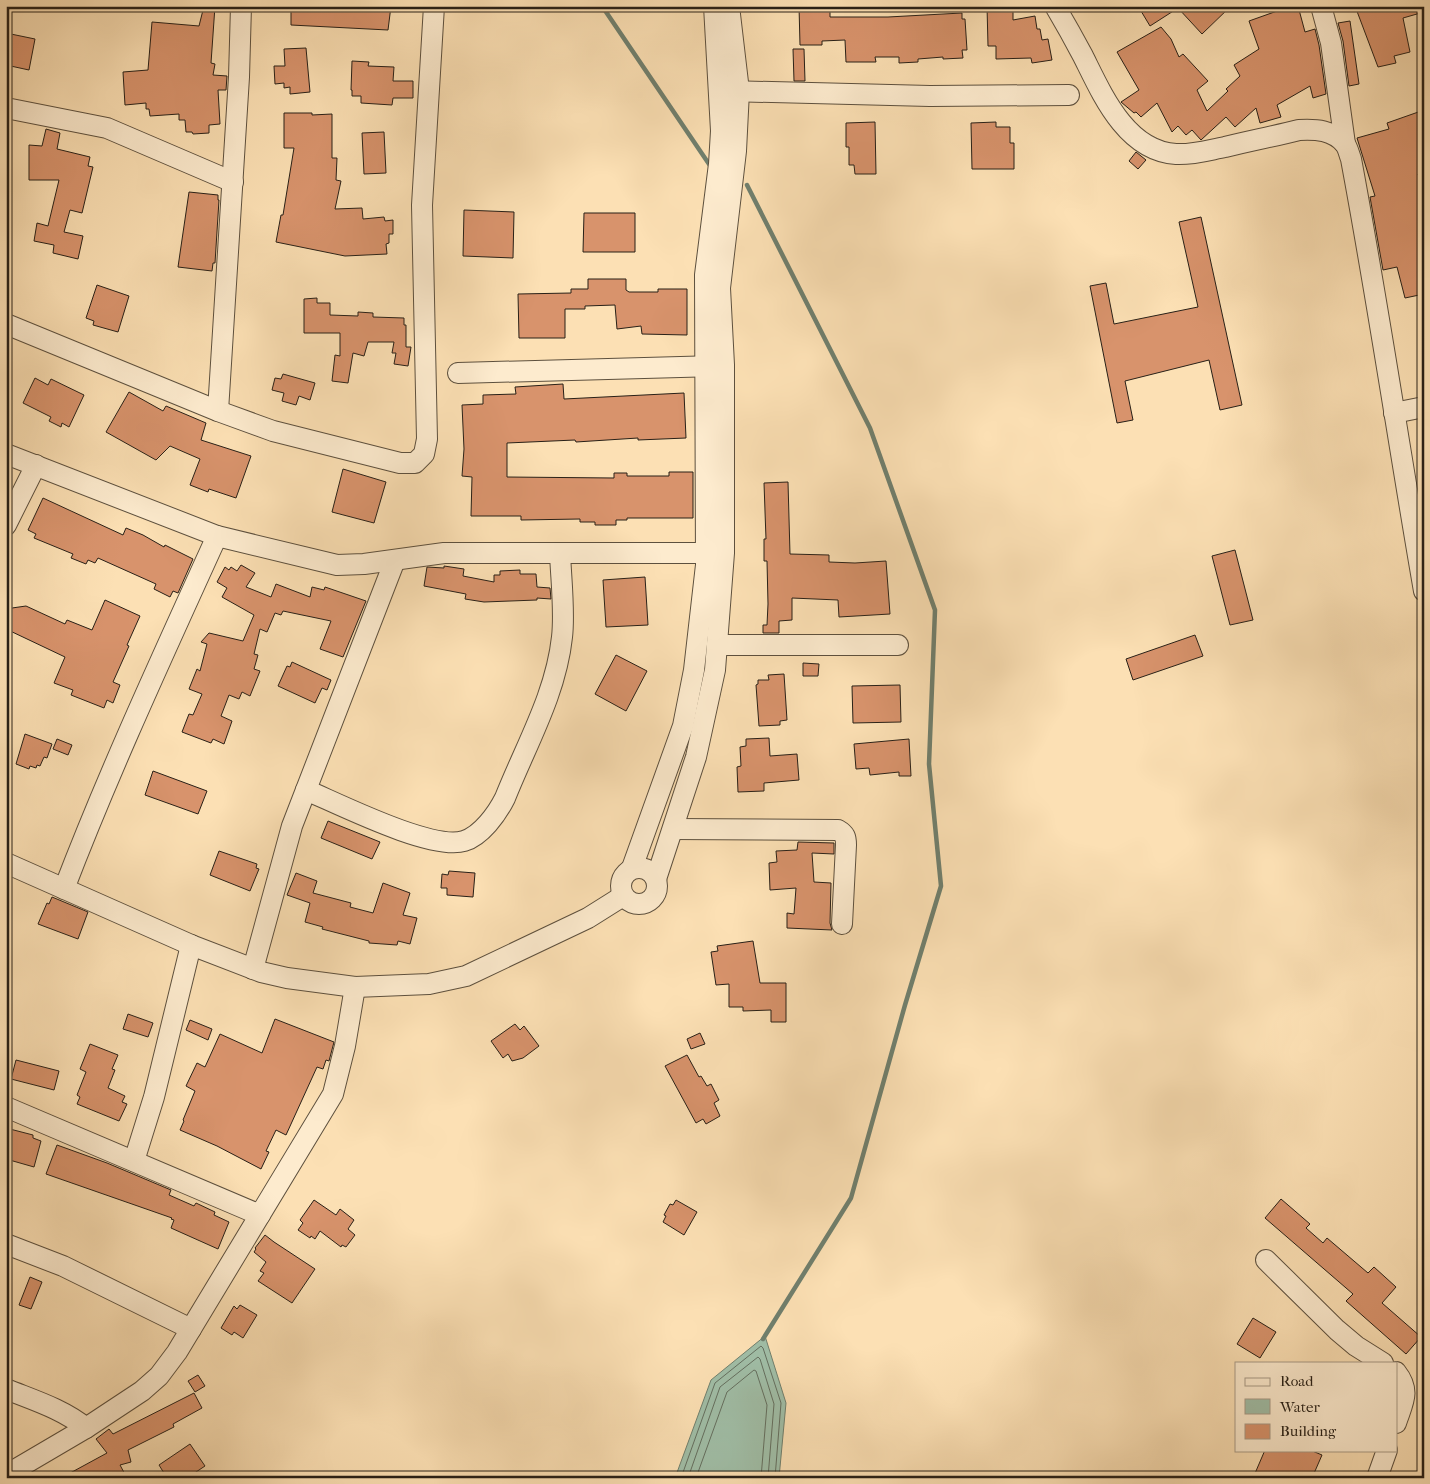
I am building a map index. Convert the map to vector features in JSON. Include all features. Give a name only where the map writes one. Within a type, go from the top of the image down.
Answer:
[{"type":"street","points":[[218,411],[239,77],[241,6]]},
{"type":"street","points":[[6,324],[218,411],[274,431],[400,463],[415,463],[424,454],[427,439],[422,205],[434,6]]},
{"type":"street","points":[[632,868],[683,726],[695,660],[706,565],[715,553],[724,365],[720,288],[736,151],[729,91],[714,6]]},
{"type":"street","points":[[656,879],[650,871],[640,867],[632,868],[622,876],[620,886],[623,896],[628,902],[643,904],[652,899],[657,890],[656,879],[696,757],[715,670],[717,645],[715,553],[704,366],[705,275],[719,164],[721,131],[729,91],[729,6]]},
{"type":"street","points":[[1055,6],[1069,28],[1105,98],[1119,118],[1133,134],[1161,151],[1175,154],[1194,154],[1299,130],[1317,129],[1332,134],[1345,144]]},
{"type":"street","points":[[1321,6],[1331,43],[1345,144],[1351,159],[1370,257],[1394,413],[1415,494],[1424,591]]},
{"type":"street","points":[[729,91],[930,96],[1069,95]]},
{"type":"street","points":[[6,108],[107,128],[233,182]]},
{"type":"street","points":[[458,373],[724,365]]},
{"type":"street","points":[[1394,413],[1424,407]]},
{"type":"street","points":[[6,454],[216,536],[337,565],[364,564],[444,553],[715,553]]},
{"type":"street","points":[[6,525],[36,465]]},
{"type":"street","points":[[64,888],[92,815],[216,536]]},
{"type":"street","points":[[306,790],[415,836],[454,843],[473,838],[495,814],[505,798],[550,692],[563,636],[560,553]]},
{"type":"street","points":[[253,969],[292,826],[395,560]]},
{"type":"street","points":[[717,645],[898,645]]},
{"type":"street","points":[[673,828],[838,830],[846,838],[842,924]]},
{"type":"street","points":[[6,863],[191,945],[253,969],[287,978],[355,987],[430,984],[466,976],[588,918],[623,896]]},
{"type":"street","points":[[134,1161],[154,1097],[191,945]]},
{"type":"street","points":[[6,1475],[86,1428],[142,1391],[159,1376],[177,1352],[333,1094],[345,1046],[355,987]]},
{"type":"street","points":[[6,1106],[260,1215]]},
{"type":"street","points":[[6,1244],[63,1266],[191,1329]]},
{"type":"street","points":[[1266,1260],[1337,1330],[1356,1346],[1381,1362]]},
{"type":"street","points":[[1398,1375],[1403,1381],[1406,1393],[1398,1417]]},
{"type":"street","points":[[6,1389],[60,1411],[86,1428]]},
{"type":"street","points":[[1377,1478],[1387,1452]]},
{"type":"water","points":[[765,1336],[786,1403],[779,1478],[675,1478],[711,1380]]},
{"type":"building","points":[[204,6],[215,6],[211,63],[215,64],[213,75],[227,76],[226,90],[218,90],[220,124],[209,125],[209,133],[193,134],[192,132],[186,132],[185,120],[179,120],[179,114],[150,116],[149,109],[146,109],[146,103],[125,105],[123,72],[148,70],[152,22],[199,26]]},
{"type":"building","points":[[291,6],[391,6],[388,30],[291,25]]},
{"type":"building","points":[[799,6],[830,6],[830,17],[888,17],[962,13],[962,19],[965,19],[967,50],[962,50],[963,58],[943,59],[943,57],[918,59],[918,62],[899,63],[899,57],[875,57],[876,62],[846,62],[845,40],[822,41],[822,45],[800,45]]},
{"type":"building","points":[[987,6],[1013,6],[1013,20],[1035,16],[1037,29],[1040,29],[1042,40],[1048,39],[1052,60],[1032,63],[1031,58],[996,59],[996,46],[988,46]]},
{"type":"building","points":[[1138,6],[1231,6],[1202,34],[1178,8],[1150,26]]},
{"type":"building","points":[[1279,6],[1298,6],[1305,32],[1315,29],[1326,94],[1313,98],[1310,86],[1277,105],[1281,117],[1260,123],[1256,108],[1235,127],[1226,117],[1201,140],[1192,130],[1186,135],[1178,126],[1172,132],[1157,103],[1141,117],[1121,102],[1139,90],[1117,52],[1161,27],[1171,39],[1179,57],[1183,54],[1208,81],[1197,90],[1207,111],[1228,91],[1226,89],[1240,76],[1234,65],[1259,49],[1249,21],[1280,10]]},
{"type":"building","points":[[1355,6],[1424,6],[1424,12],[1403,18],[1410,52],[1394,56],[1396,63],[1378,67]]},
{"type":"building","points":[[1350,21],[1359,84],[1349,86],[1343,41],[1338,23]]},
{"type":"building","points":[[6,33],[35,39],[29,70],[6,65]]},
{"type":"building","points":[[306,48],[310,92],[290,94],[290,87],[284,88],[284,83],[275,84],[274,66],[285,66],[284,49]]},
{"type":"building","points":[[793,49],[804,49],[805,81],[794,81]]},
{"type":"building","points":[[352,61],[369,62],[368,66],[394,67],[393,81],[413,81],[413,98],[393,98],[392,105],[361,103],[361,96],[352,96]]},
{"type":"building","points":[[1424,110],[1424,173],[1418,174],[1424,193],[1424,294],[1405,298],[1397,267],[1383,270],[1370,197],[1375,196],[1357,138],[1389,129],[1387,123]]},
{"type":"building","points":[[284,113],[332,114],[332,158],[337,158],[336,180],[341,181],[335,209],[362,208],[363,219],[384,217],[385,221],[393,220],[393,234],[389,234],[389,243],[386,244],[387,254],[345,256],[276,242],[281,215],[283,215],[294,148],[284,148]]},
{"type":"building","points":[[875,122],[876,174],[855,174],[854,165],[849,165],[849,147],[846,147],[846,123]]},
{"type":"building","points":[[996,122],[996,127],[1010,127],[1010,143],[1014,143],[1014,169],[972,169],[971,123]]},
{"type":"building","points":[[46,129],[60,133],[57,149],[90,157],[88,166],[93,167],[82,213],[70,210],[64,232],[83,236],[78,259],[53,253],[54,245],[34,241],[37,223],[48,226],[59,180],[29,180],[29,145],[42,146]]},
{"type":"building","points":[[384,132],[386,173],[364,174],[362,133]]},
{"type":"building","points":[[1136,152],[1146,160],[1138,169],[1129,161]]},
{"type":"building","points":[[189,192],[218,195],[215,263],[213,263],[212,271],[178,267]]},
{"type":"building","points":[[464,210],[514,212],[513,258],[463,256]]},
{"type":"building","points":[[584,213],[635,213],[635,252],[583,252]]},
{"type":"building","points":[[1201,217],[1242,405],[1220,410],[1209,360],[1125,381],[1133,420],[1117,423],[1090,286],[1106,283],[1114,324],[1198,307],[1179,222]]},
{"type":"building","points":[[588,279],[626,279],[626,290],[629,292],[687,289],[687,335],[642,334],[641,326],[617,329],[615,305],[585,306],[585,309],[565,309],[565,338],[519,338],[518,294],[571,293],[571,289],[588,289]]},
{"type":"building","points":[[97,285],[129,296],[118,332],[93,325],[94,321],[86,318]]},
{"type":"building","points":[[317,298],[317,303],[330,303],[330,315],[358,316],[358,312],[373,313],[373,317],[404,318],[404,325],[406,325],[406,347],[411,347],[408,366],[394,364],[396,353],[392,353],[394,342],[368,342],[364,356],[353,353],[348,383],[332,381],[335,355],[340,356],[340,333],[304,333],[304,299]]},
{"type":"building","points":[[283,374],[315,383],[310,400],[299,396],[296,405],[282,401],[284,393],[272,390],[275,378],[281,379]]},
{"type":"building","points":[[35,378],[48,385],[51,379],[84,395],[69,427],[62,423],[61,427],[49,421],[51,417],[23,403]]},
{"type":"building","points":[[563,384],[564,399],[684,393],[686,438],[507,443],[507,477],[614,478],[614,473],[627,473],[627,476],[669,476],[669,472],[693,472],[693,518],[627,518],[627,520],[616,520],[616,525],[595,525],[595,522],[580,522],[580,519],[521,520],[521,516],[471,516],[472,477],[462,476],[464,449],[462,405],[483,404],[483,395],[516,394],[515,387]]},
{"type":"building","points":[[129,392],[163,411],[166,406],[206,423],[201,440],[251,456],[236,498],[209,489],[208,492],[190,485],[200,459],[170,446],[156,460],[106,432]]},
{"type":"building","points":[[343,469],[386,482],[374,523],[332,512]]},
{"type":"building","points":[[788,482],[790,554],[829,555],[829,562],[886,561],[890,614],[839,617],[838,600],[792,598],[792,620],[779,621],[779,633],[763,633],[763,625],[767,625],[768,604],[767,561],[764,561],[764,539],[766,539],[764,483]]},
{"type":"building","points":[[43,498],[123,535],[126,528],[193,559],[178,593],[173,591],[170,597],[154,589],[156,584],[98,558],[95,563],[88,560],[86,564],[71,558],[73,554],[34,538],[36,534],[28,530]]},
{"type":"building","points":[[1235,550],[1253,620],[1230,625],[1212,556]]},
{"type":"building","points":[[241,565],[255,573],[246,587],[271,597],[276,584],[310,597],[312,587],[324,590],[325,587],[366,601],[343,657],[320,649],[331,621],[283,611],[281,615],[275,613],[267,632],[260,629],[254,654],[258,655],[254,669],[260,671],[250,696],[242,692],[239,699],[229,695],[221,716],[232,721],[224,744],[213,739],[211,743],[182,732],[189,714],[193,715],[202,694],[189,689],[197,669],[200,671],[207,644],[201,642],[209,633],[243,641],[254,615],[222,597],[227,588],[217,582],[225,567],[229,570],[231,567],[237,571]]},
{"type":"building","points":[[444,566],[464,569],[463,576],[494,582],[494,575],[500,575],[500,571],[520,570],[520,574],[536,574],[537,587],[550,588],[551,599],[537,598],[537,600],[484,602],[465,599],[466,594],[424,586],[427,567],[444,568]]},
{"type":"building","points":[[645,577],[648,625],[606,627],[603,580]]},
{"type":"building","points":[[105,600],[140,616],[113,682],[120,685],[113,703],[107,700],[104,708],[71,695],[73,690],[54,683],[65,657],[6,629],[6,622],[12,608],[26,606],[65,624],[67,620],[92,630]]},
{"type":"building","points":[[1195,635],[1203,656],[1133,680],[1126,659]]},
{"type":"building","points":[[616,655],[647,671],[626,711],[595,694]]},
{"type":"building","points":[[292,662],[331,680],[327,690],[322,688],[315,703],[278,686],[287,666],[290,667]]},
{"type":"building","points":[[803,663],[819,664],[818,676],[803,676]]},
{"type":"building","points":[[784,674],[787,720],[780,721],[780,725],[759,726],[756,685],[758,680],[769,680],[768,675]]},
{"type":"building","points":[[900,685],[901,722],[853,723],[852,686]]},
{"type":"building","points":[[25,734],[52,744],[47,758],[44,757],[40,766],[37,765],[36,768],[30,766],[29,769],[16,764]]},
{"type":"building","points":[[769,738],[770,756],[797,754],[799,780],[764,783],[764,791],[738,792],[737,767],[741,766],[740,747],[746,746],[746,739]]},
{"type":"building","points":[[57,739],[72,745],[68,755],[53,749]]},
{"type":"building","points":[[909,739],[911,776],[899,776],[899,772],[870,775],[869,768],[856,769],[854,744]]},
{"type":"building","points":[[153,771],[207,791],[198,814],[145,795]]},
{"type":"building","points":[[328,821],[380,842],[372,859],[321,838]]},
{"type":"building","points":[[798,842],[834,843],[834,854],[812,853],[814,882],[831,883],[830,923],[832,930],[787,928],[787,913],[794,914],[796,888],[770,890],[769,863],[777,862],[776,851],[797,850]]},
{"type":"building","points":[[219,851],[257,864],[256,868],[259,869],[250,891],[210,875]]},
{"type":"building","points":[[449,871],[475,873],[473,897],[447,895],[447,888],[441,888],[442,874],[448,875]]},
{"type":"building","points":[[296,873],[317,881],[313,893],[351,903],[350,907],[373,913],[383,883],[410,893],[403,915],[417,918],[410,944],[398,941],[397,945],[369,943],[369,941],[322,929],[323,927],[305,922],[310,903],[287,895]]},
{"type":"building","points":[[52,897],[88,912],[78,939],[38,924],[47,903],[49,904]]},
{"type":"building","points":[[753,941],[760,983],[786,983],[786,1022],[771,1022],[771,1010],[743,1011],[743,1007],[729,1007],[729,984],[716,985],[711,952],[718,951],[717,946]]},
{"type":"building","points":[[128,1014],[153,1023],[148,1037],[123,1029]]},
{"type":"building","points":[[275,1019],[334,1042],[329,1061],[326,1060],[323,1069],[317,1067],[286,1135],[276,1130],[266,1151],[269,1152],[261,1169],[217,1146],[180,1130],[195,1091],[186,1086],[197,1063],[205,1067],[220,1034],[262,1053]]},
{"type":"building","points":[[190,1020],[212,1029],[208,1040],[186,1030]]},
{"type":"building","points":[[515,1024],[520,1030],[524,1026],[539,1046],[523,1058],[512,1061],[508,1054],[503,1058],[491,1041]]},
{"type":"building","points":[[700,1033],[705,1044],[691,1049],[687,1039]]},
{"type":"building","points":[[90,1044],[118,1055],[112,1069],[115,1070],[108,1088],[125,1096],[122,1102],[127,1104],[119,1121],[77,1104],[80,1097],[77,1095],[86,1072],[80,1069]]},
{"type":"building","points":[[687,1055],[699,1077],[701,1076],[707,1086],[711,1084],[719,1100],[714,1103],[720,1116],[706,1124],[703,1119],[696,1123],[665,1066]]},
{"type":"building","points":[[16,1060],[59,1071],[54,1090],[11,1079]]},
{"type":"building","points":[[6,1128],[33,1135],[33,1138],[41,1141],[34,1167],[6,1159]]},
{"type":"building","points":[[57,1145],[107,1163],[171,1190],[169,1195],[194,1206],[196,1203],[215,1212],[214,1215],[229,1222],[218,1249],[171,1228],[174,1220],[172,1218],[46,1174]]},
{"type":"building","points":[[1281,1199],[1310,1224],[1306,1228],[1323,1243],[1327,1238],[1368,1273],[1374,1267],[1396,1287],[1382,1303],[1421,1337],[1406,1354],[1346,1301],[1353,1294],[1265,1218]]},
{"type":"building","points":[[314,1200],[336,1215],[340,1209],[354,1220],[348,1229],[355,1235],[346,1247],[342,1245],[341,1247],[320,1231],[315,1239],[298,1230],[303,1223],[300,1220]]},
{"type":"building","points":[[676,1200],[697,1212],[684,1235],[663,1222],[666,1216],[664,1215],[670,1204],[673,1205]]},
{"type":"building","points":[[265,1235],[315,1269],[292,1303],[258,1281],[264,1273],[260,1271],[266,1262],[254,1252]]},
{"type":"building","points":[[30,1277],[42,1282],[31,1309],[19,1305]]},
{"type":"building","points":[[240,1305],[257,1315],[243,1338],[234,1332],[232,1335],[221,1328],[234,1306],[237,1309]]},
{"type":"building","points":[[1253,1318],[1276,1332],[1260,1358],[1237,1344]]},
{"type":"building","points":[[198,1375],[205,1386],[195,1392],[188,1381]]},
{"type":"building","points":[[194,1393],[202,1408],[173,1424],[174,1427],[128,1450],[131,1462],[120,1465],[127,1478],[61,1478],[107,1453],[96,1439],[109,1429],[113,1434]]},
{"type":"building","points":[[190,1444],[205,1466],[187,1478],[167,1478],[159,1465]]},
{"type":"building","points":[[1264,1452],[1315,1452],[1322,1455],[1312,1478],[1253,1478]]},
{"type":"waterway","points":[[602,6],[711,167]]},
{"type":"waterway","points":[[747,185],[870,428],[935,610],[929,764],[941,886],[905,1005],[851,1198],[763,1339]]}]
